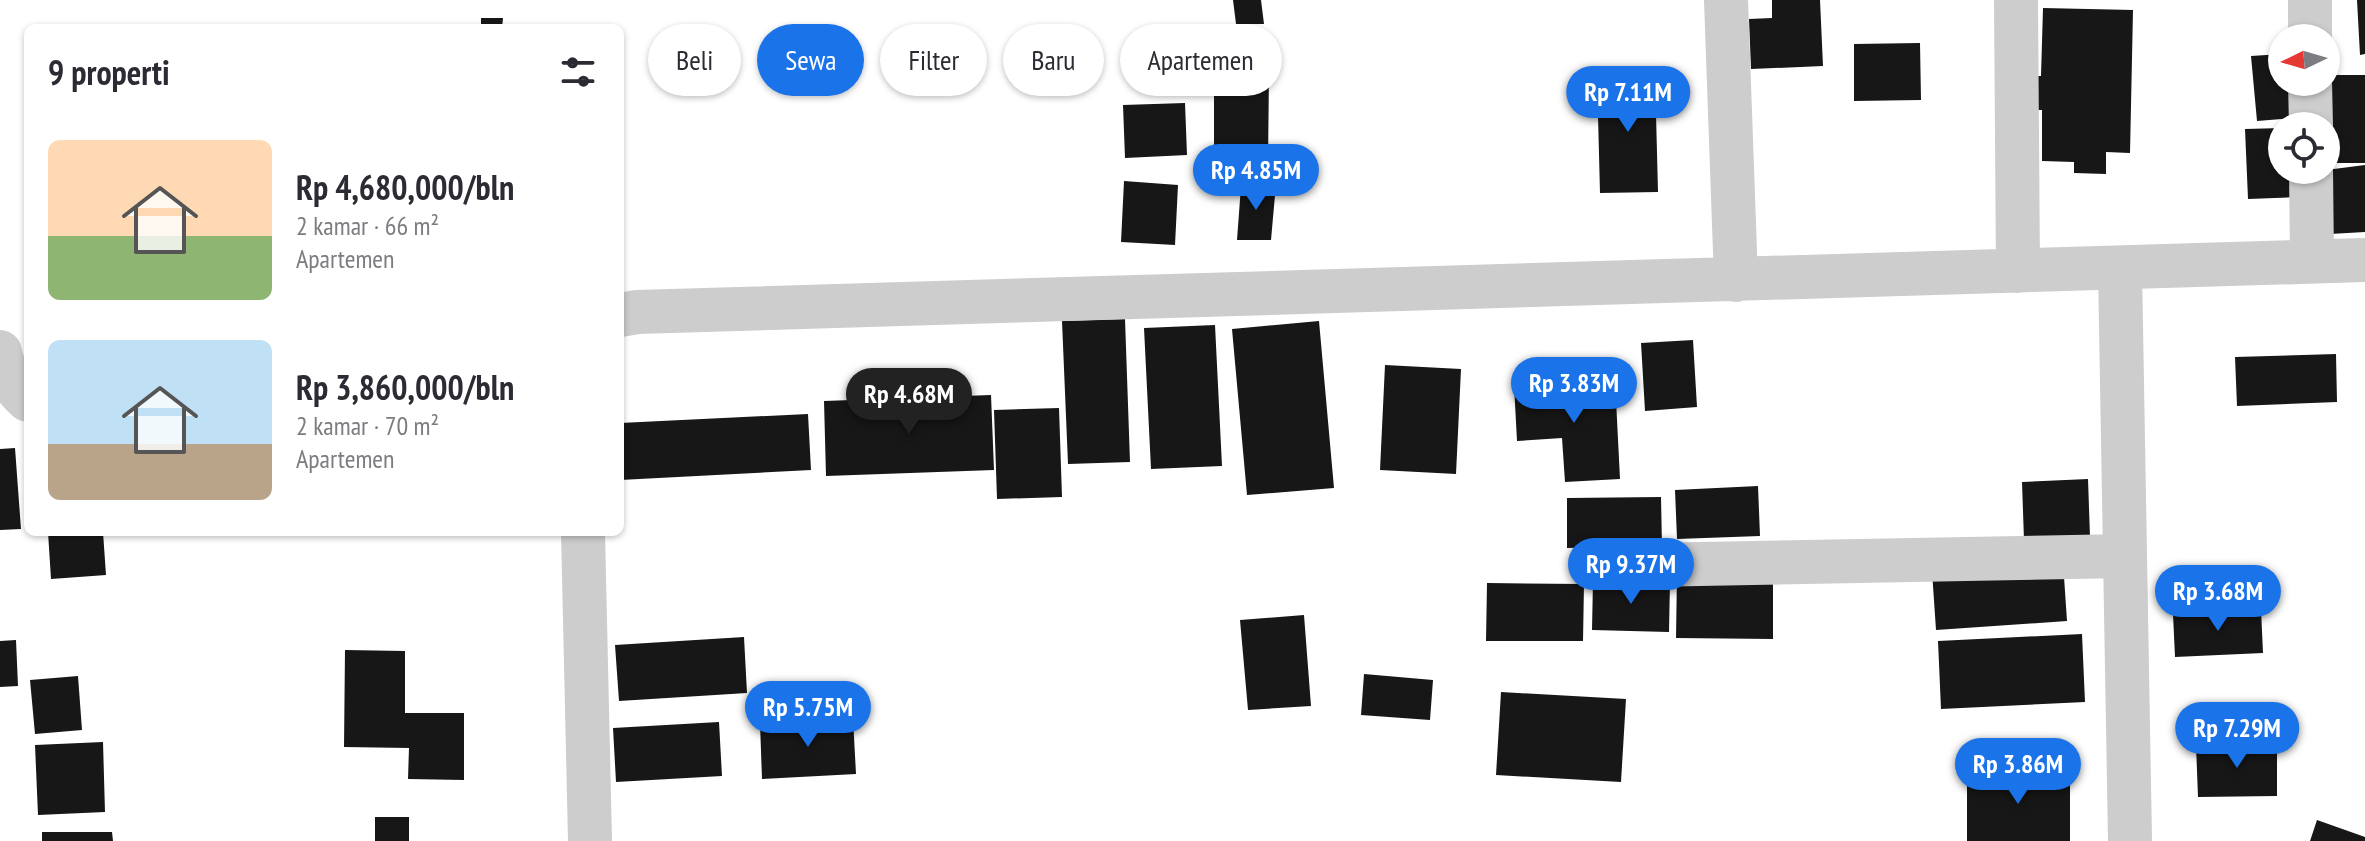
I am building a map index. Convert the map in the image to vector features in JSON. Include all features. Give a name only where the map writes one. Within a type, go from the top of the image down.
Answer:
[{"type":"street","points":[[1726,0],[1736,280]]},
{"type":"street","points":[[2016,0],[2018,271]]},
{"type":"street","points":[[2310,0],[2310,24]]},
{"type":"street","points":[[2311,184],[2312,260]]},
{"type":"street","points":[[624,315],[2365,260]]},
{"type":"street","points":[[2120,268],[2130,841]]},
{"type":"street","points":[[0,352],[12,384],[24,396]]},
{"type":"street","points":[[583,536],[590,841]]},
{"type":"street","points":[[1592,566],[2124,556]]},
{"type":"building","points":[[1233,0],[1261,0],[1264,24],[1236,24]]},
{"type":"building","points":[[1772,0],[1820,0],[1823,66],[1751,69],[1749,19],[1772,18]]},
{"type":"building","points":[[2357,0],[2365,0],[2365,54],[2360,55]]},
{"type":"building","points":[[2043,8],[2133,10],[2130,153],[2106,152],[2106,174],[2074,173],[2074,162],[2042,161],[2042,110],[2025,110],[2026,76],[2041,76]]},
{"type":"building","points":[[481,18],[503,18],[502,24],[481,24]]},
{"type":"building","points":[[1920,43],[1921,100],[1854,101],[1854,44]]},
{"type":"building","points":[[2268,55],[2268,96],[2292,96],[2294,112],[2268,112],[2268,120],[2257,121],[2251,56]]},
{"type":"building","points":[[1655,75],[1658,192],[1600,193],[1597,77]]},
{"type":"building","points":[[2340,75],[2365,75],[2365,163],[2340,163],[2340,112],[2326,112],[2326,96],[2340,96]]},
{"type":"building","points":[[1214,96],[1269,96],[1268,163],[1214,163]]},
{"type":"building","points":[[1185,103],[1187,155],[1125,158],[1123,105]]},
{"type":"building","points":[[2268,128],[2268,184],[2300,184],[2300,197],[2248,199],[2245,129]]},
{"type":"building","points":[[2365,165],[2365,232],[2330,234],[2327,184],[2340,184],[2340,168]]},
{"type":"building","points":[[1124,181],[1178,185],[1175,245],[1121,242]]},
{"type":"building","points":[[1276,184],[1271,240],[1237,240],[1241,186]]},
{"type":"building","points":[[1125,319],[1130,462],[1068,464],[1062,321]]},
{"type":"building","points":[[1319,321],[1334,488],[1247,495],[1232,329]]},
{"type":"building","points":[[1215,325],[1222,466],[1151,469],[1144,328]]},
{"type":"building","points":[[1693,340],[1697,407],[1645,411],[1641,343]]},
{"type":"building","points":[[2336,354],[2337,402],[2237,406],[2235,357]]},
{"type":"building","points":[[1385,365],[1461,369],[1456,474],[1380,470]]},
{"type":"building","points":[[1615,380],[1620,479],[1565,482],[1562,438],[1517,441],[1514,385]]},
{"type":"building","points":[[991,395],[994,470],[826,476],[824,401]]},
{"type":"building","points":[[1059,408],[1062,497],[997,499],[994,410]]},
{"type":"building","points":[[808,414],[811,470],[624,480],[624,423]]},
{"type":"building","points":[[15,448],[21,529],[0,530],[0,449]]},
{"type":"building","points":[[2088,479],[2090,537],[2024,540],[2022,482]]},
{"type":"building","points":[[1758,486],[1760,536],[1677,539],[1675,490]]},
{"type":"building","points":[[1661,497],[1662,546],[1567,548],[1567,498]]},
{"type":"building","points":[[48,536],[103,536],[106,575],[51,579]]},
{"type":"building","points":[[2063,562],[2067,621],[1936,630],[1932,571]]},
{"type":"building","points":[[1677,573],[1773,574],[1773,639],[1676,638]]},
{"type":"building","points":[[1593,580],[1670,581],[1669,632],[1592,630]]},
{"type":"building","points":[[1487,583],[1584,584],[1583,641],[1486,641]]},
{"type":"building","points":[[2261,609],[2263,653],[2175,657],[2173,614]]},
{"type":"building","points":[[1304,615],[1311,706],[1248,710],[1240,620]]},
{"type":"building","points":[[2082,634],[2085,702],[1941,709],[1938,641]]},
{"type":"building","points":[[744,637],[747,693],[619,701],[615,645]]},
{"type":"building","points":[[16,640],[18,686],[0,687],[0,641]]},
{"type":"building","points":[[345,650],[405,651],[405,713],[464,713],[464,780],[408,779],[409,748],[344,747]]},
{"type":"building","points":[[1364,674],[1433,680],[1430,720],[1361,715]]},
{"type":"building","points":[[78,676],[82,730],[35,734],[30,680]]},
{"type":"building","points":[[1501,692],[1626,699],[1621,782],[1496,775]]},
{"type":"building","points":[[853,718],[856,774],[762,779],[760,723]]},
{"type":"building","points":[[719,722],[722,776],[616,782],[613,728]]},
{"type":"building","points":[[103,742],[105,812],[38,815],[35,745]]},
{"type":"building","points":[[2277,744],[2277,796],[2198,797],[2196,745]]},
{"type":"building","points":[[1967,772],[2070,772],[2070,841],[1967,841]]},
{"type":"building","points":[[375,817],[409,817],[409,841],[375,841]]},
{"type":"building","points":[[2317,820],[2365,837],[2365,841],[2310,841]]},
{"type":"building","points":[[42,832],[112,832],[113,841],[42,841]]}]
